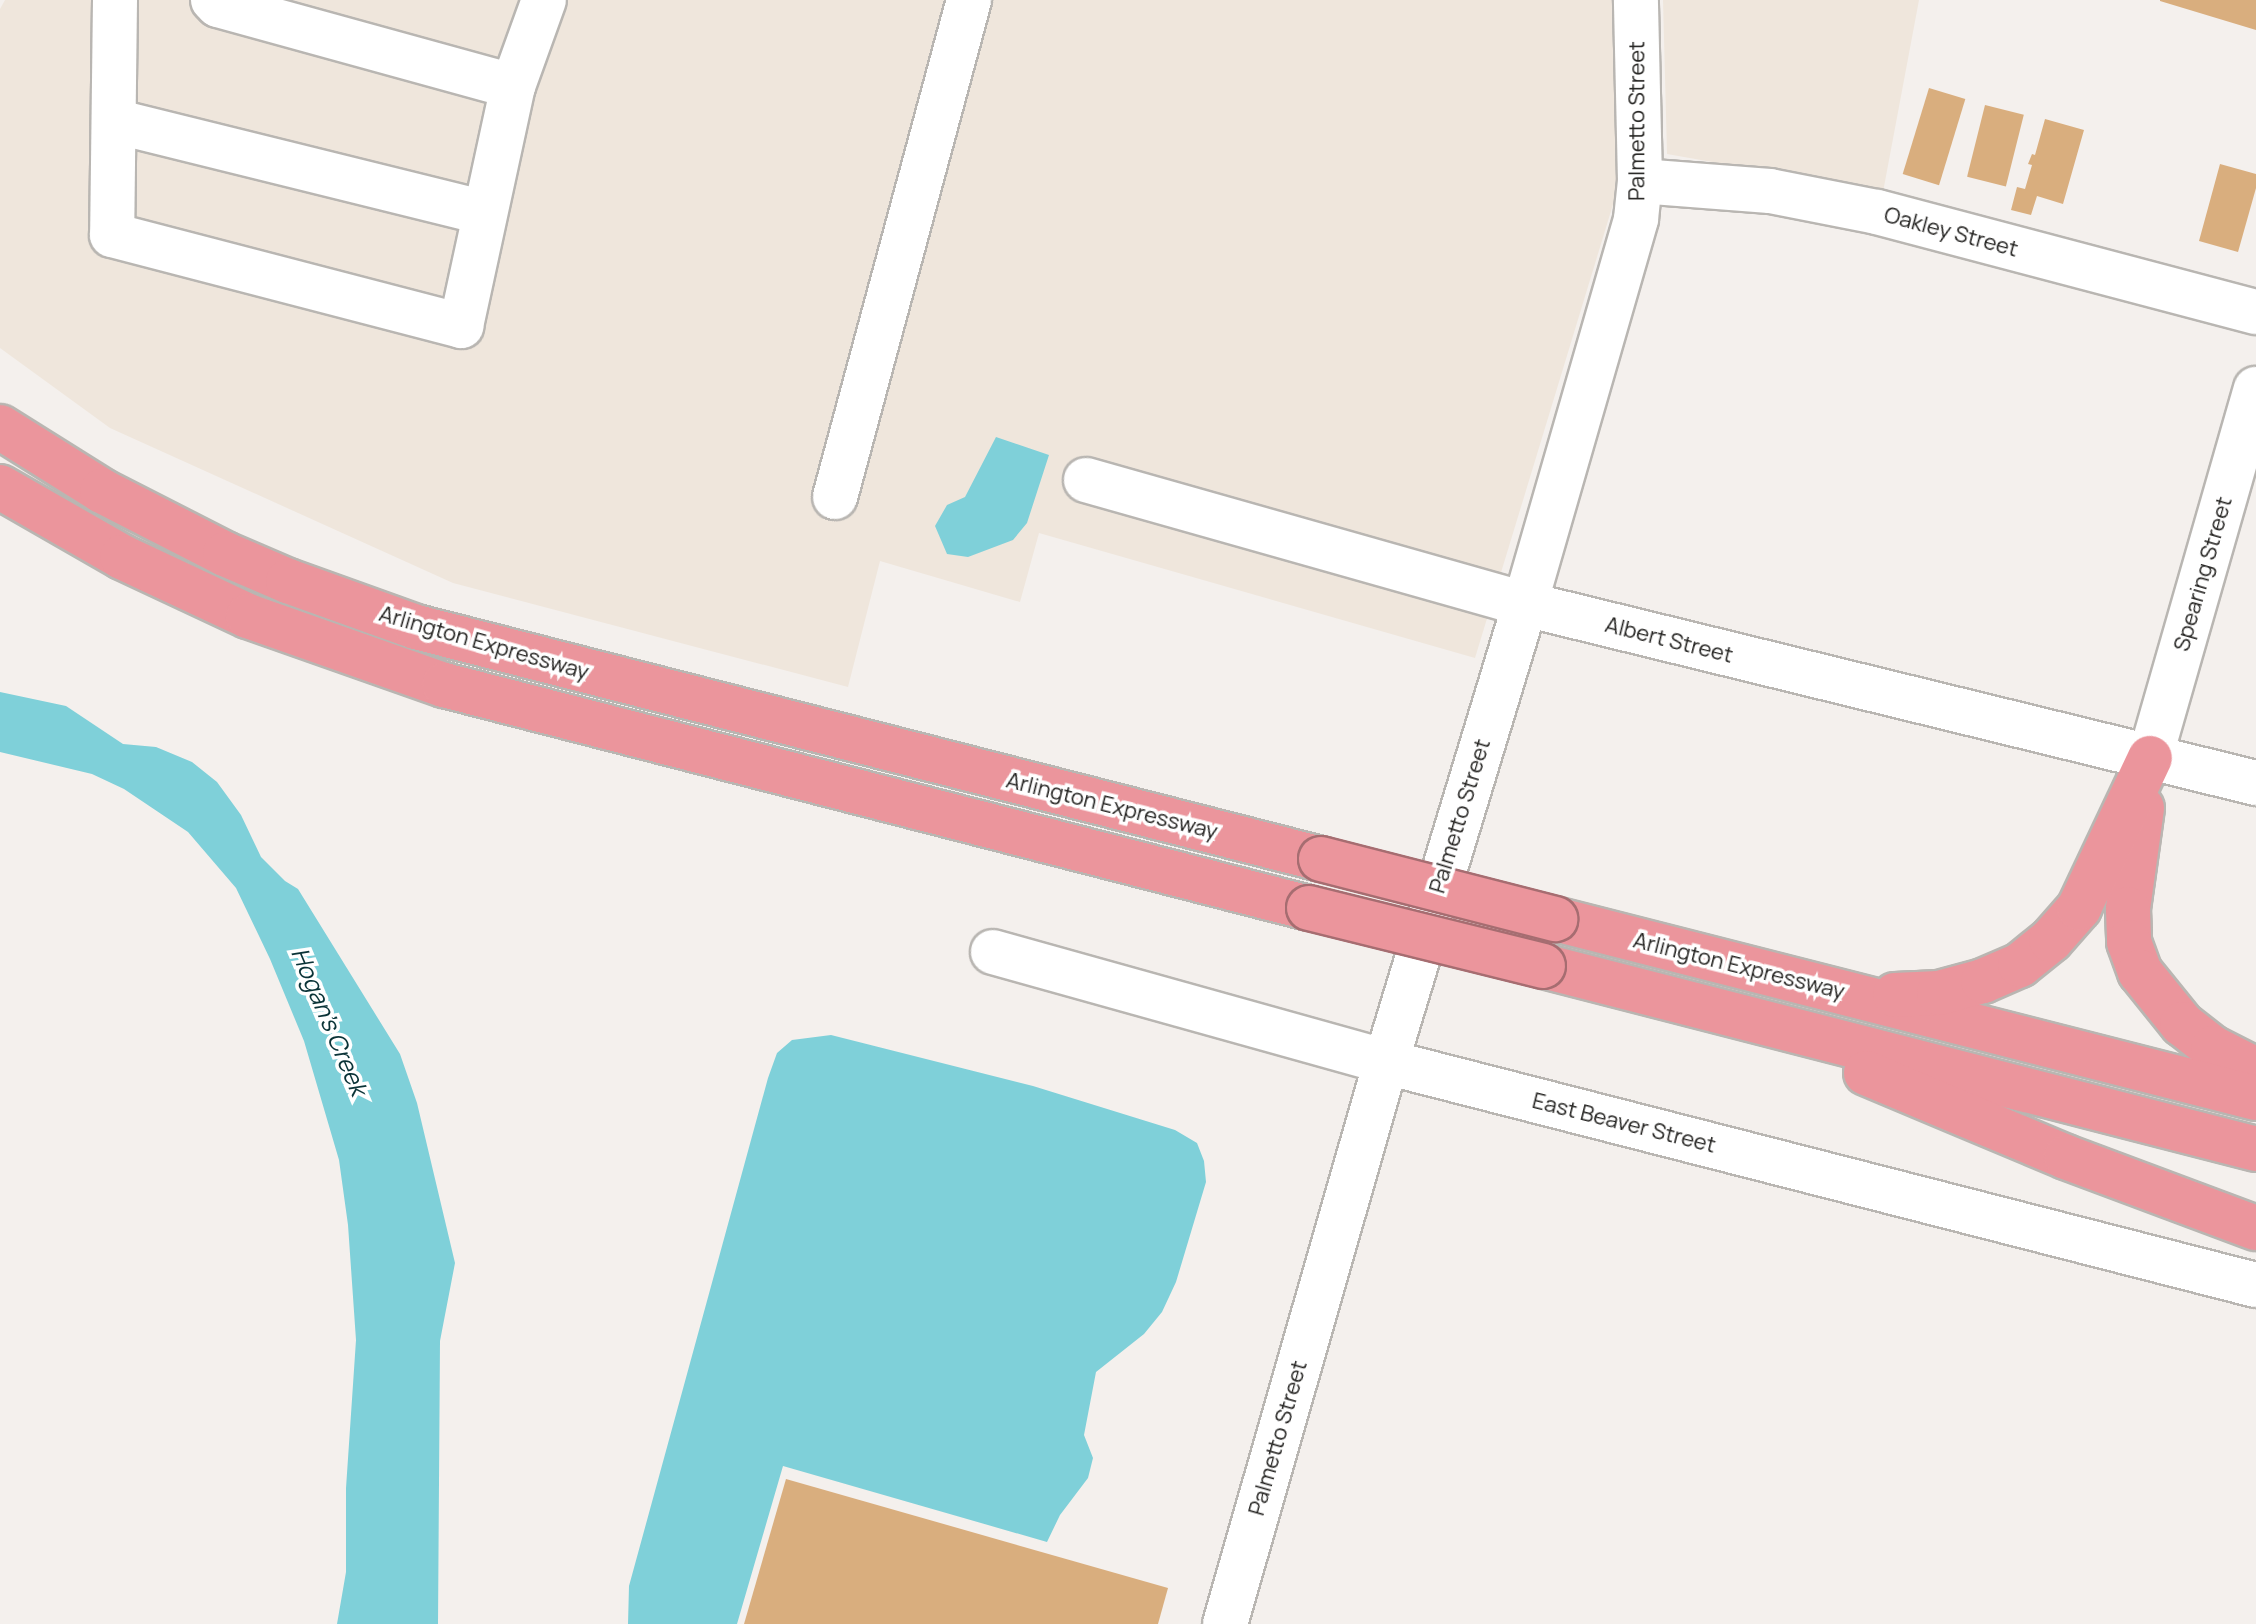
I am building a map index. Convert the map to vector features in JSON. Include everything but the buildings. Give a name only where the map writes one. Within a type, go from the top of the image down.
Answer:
[{"type":"highway","name":"Arlington Expressway","points":[[0,427],[48,459],[225,554],[288,581],[416,627],[2256,1098]]},
{"type":"highway","points":[[11,494],[122,557],[309,640],[485,696],[2256,1149]]},
{"type":"highway","points":[[1836,991],[1894,995],[1939,993],[1983,981],[2020,965],[2051,940],[2079,908],[2150,758]]},
{"type":"highway","points":[[2150,758],[2128,909],[2129,942],[2140,972],[2182,1024],[2213,1048],[2256,1070]]},
{"type":"highway","points":[[1692,1005],[1898,1086],[2066,1157],[2256,1228]]},
{"type":"street","points":[[115,0],[112,235],[461,326],[513,86],[544,0]]},
{"type":"street","points":[[213,0],[218,5],[513,86]]},
{"type":"street","points":[[835,497],[969,0]]},
{"type":"street","name":"Palmetto Street","points":[[1225,1624],[1386,1062],[1525,604],[1636,219],[1640,181],[1636,0]]},
{"type":"street","points":[[114,121],[485,213]]},
{"type":"street","name":"Oakley Street","points":[[1640,181],[1770,191],[1877,212],[2256,312]]},
{"type":"street","name":"Spearing Street","points":[[2150,758],[2256,389]]},
{"type":"street","name":"Albert Street","points":[[1086,480],[1525,604],[2256,783]]},
{"type":"street","name":"East Beaver Street","points":[[993,952],[1386,1062],[2256,1285]]},
{"type":"shaded area","points":[[5,0],[1612,0],[1618,188],[1475,658],[1039,533],[1020,602],[880,561],[848,687],[453,583],[110,428],[0,348],[0,9]]},
{"type":"shaded area","points":[[1663,0],[1919,0],[1883,192],[1667,154]]},
{"type":"water","points":[[996,437],[1049,455],[1027,523],[1013,540],[968,557],[947,554],[935,526],[947,505],[965,497]]},
{"type":"water","name":"Hogan's Creek","points":[[0,692],[66,706],[123,744],[156,747],[192,762],[217,782],[241,815],[261,857],[285,881],[298,889],[400,1054],[417,1103],[455,1263],[440,1341],[438,1624],[337,1624],[346,1572],[346,1488],[356,1340],[348,1225],[339,1160],[304,1041],[270,959],[236,888],[188,832],[124,789],[92,774],[0,752]]},
{"type":"water","points":[[831,1035],[1033,1086],[1175,1130],[1197,1143],[1204,1161],[1206,1182],[1176,1282],[1162,1312],[1144,1334],[1096,1372],[1084,1435],[1093,1458],[1088,1478],[1060,1515],[1047,1542],[783,1466],[737,1624],[628,1624],[629,1586],[768,1078],[777,1053],[792,1040]]}]
